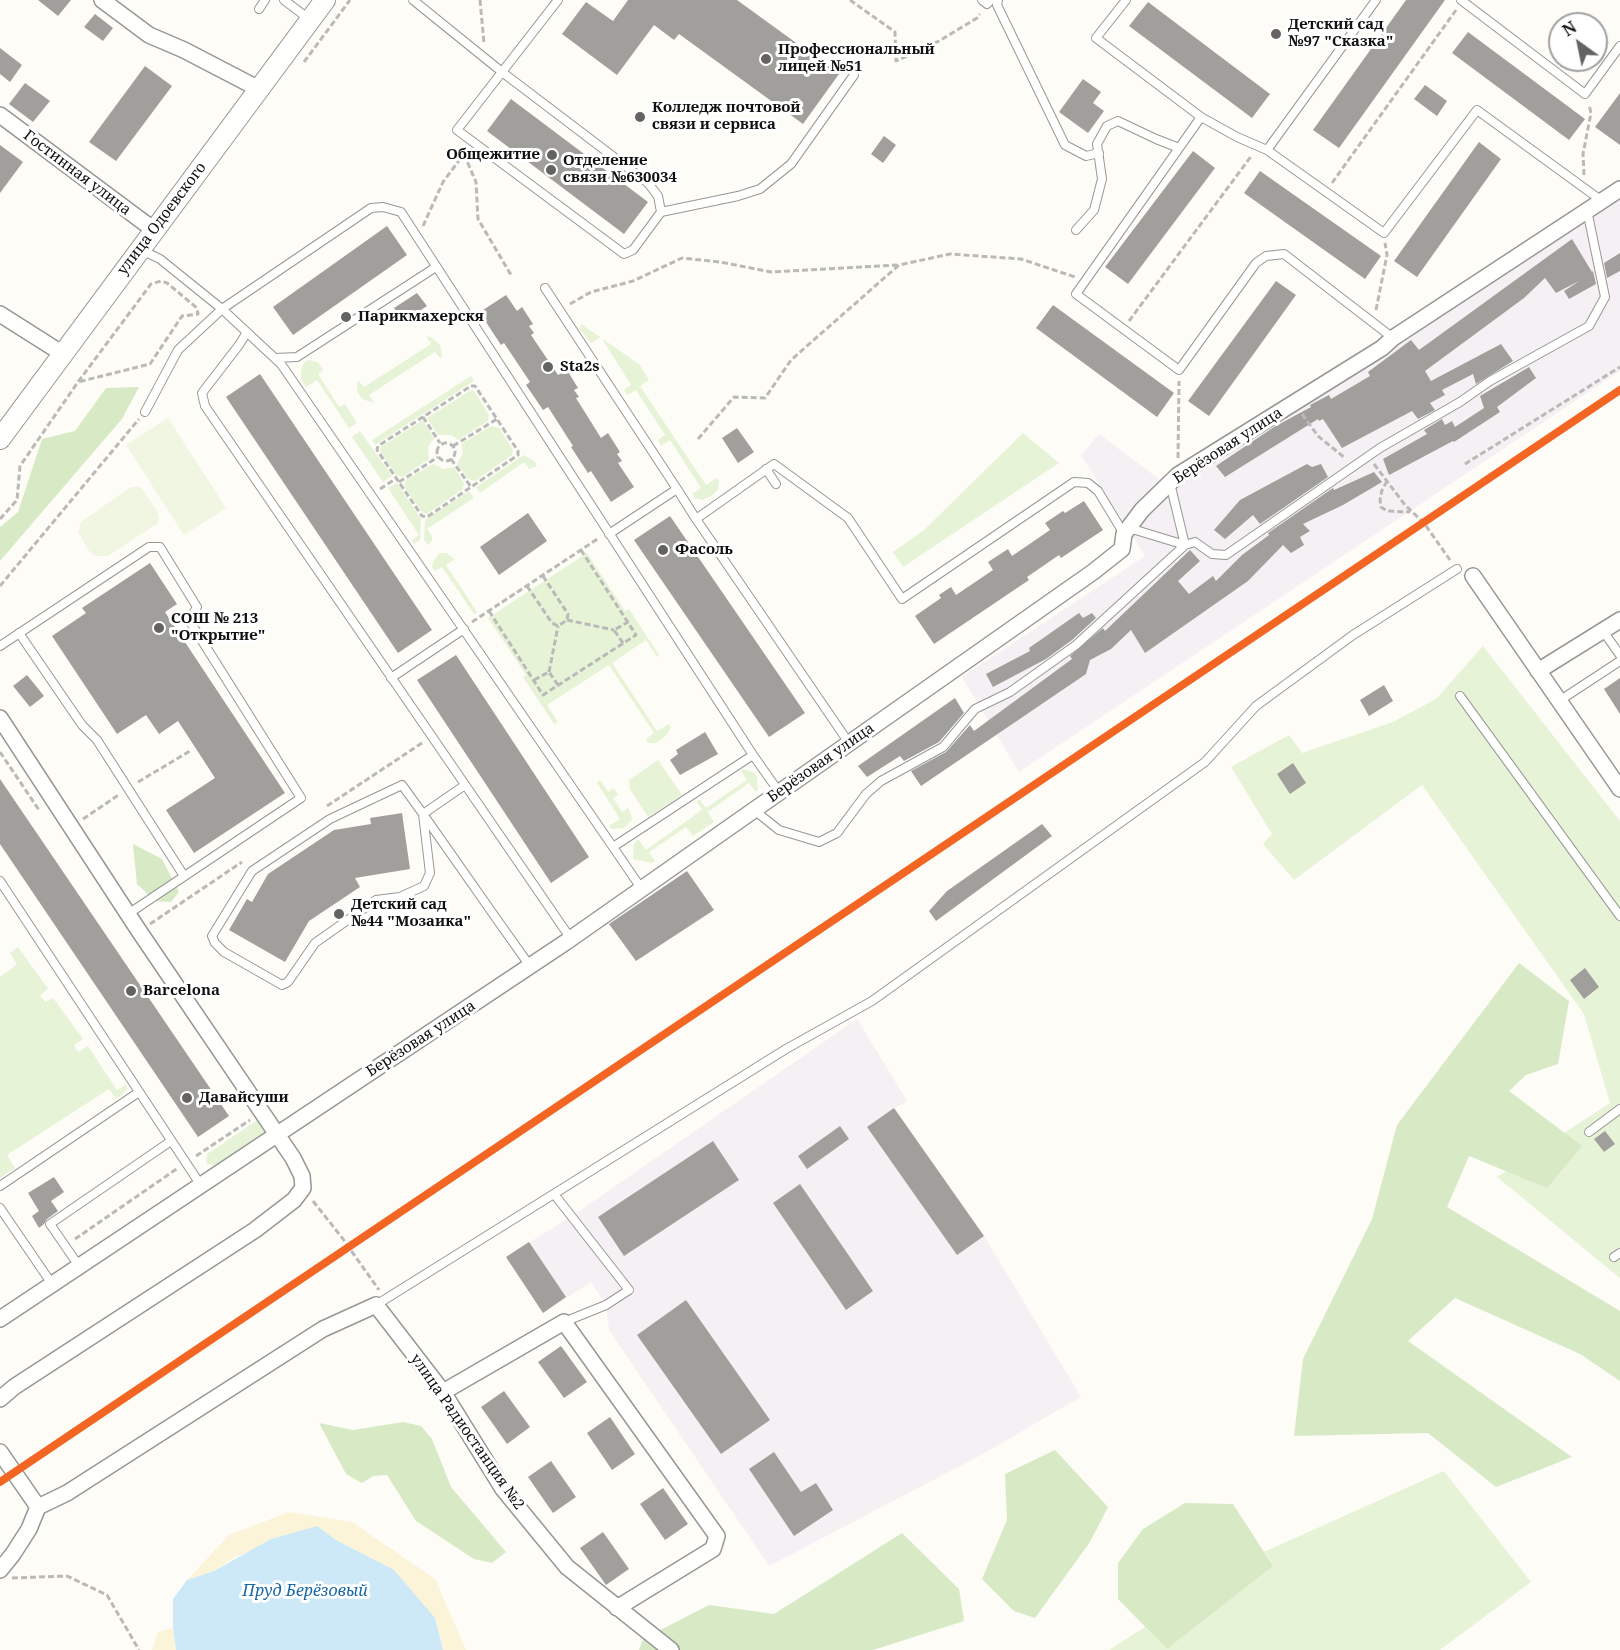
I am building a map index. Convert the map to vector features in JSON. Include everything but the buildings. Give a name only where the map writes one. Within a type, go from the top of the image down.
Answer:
[{"type":"street","points":[[102,0],[149,35],[184,50],[259,89]]},
{"type":"street","name":"улица Одоевского","points":[[0,439],[325,0]]},
{"type":"street","name":"Гостинная улица","points":[[0,115],[154,230]]},
{"type":"street","name":"Берёзовая улица","points":[[0,1319],[571,939],[1093,572],[1122,549],[1126,531],[1142,510],[1174,479],[1382,348],[1620,189]]},
{"type":"street","points":[[0,314],[63,354]]},
{"type":"street","points":[[1473,576],[1620,789]]},
{"type":"street","points":[[1538,671],[1620,620]]},
{"type":"street","points":[[0,718],[128,914],[293,1158],[302,1176],[303,1188],[294,1200],[255,1230],[14,1387],[0,1399]]},
{"type":"street","points":[[6,1574],[38,1507],[67,1494],[323,1329],[376,1305]]},
{"type":"street","name":"улица Радиостанция №2","points":[[376,1305],[443,1392],[503,1490],[567,1568],[671,1650]]},
{"type":"street","points":[[443,1392],[564,1322],[717,1536],[713,1549],[617,1608]]},
{"type":"street","points":[[0,1452],[38,1507]]},
{"type":"lane","points":[[259,9],[265,0]]},
{"type":"lane","points":[[284,0],[310,20]]},
{"type":"lane","points":[[413,0],[501,72],[648,183],[658,196],[661,212]]},
{"type":"lane","points":[[558,0],[457,130],[624,254],[633,250],[661,212],[738,196],[760,189],[791,164],[854,75]]},
{"type":"lane","points":[[998,0],[997,5],[1065,145],[1086,156],[1099,153]]},
{"type":"lane","points":[[1126,0],[1096,38],[1201,117],[1266,150],[1384,233],[1477,111],[1602,201]]},
{"type":"lane","points":[[1266,150],[1376,0]]},
{"type":"lane","points":[[1462,0],[1585,94],[1620,46]]},
{"type":"lane","points":[[1201,117],[1076,294],[1179,370],[1256,263],[1266,256],[1284,255],[1394,338]]},
{"type":"lane","points":[[1076,230],[1094,210],[1102,179],[1097,144],[1107,126],[1118,121],[1179,148]]},
{"type":"lane","points":[[145,412],[178,350],[222,309],[371,208],[383,207],[401,212],[779,792]]},
{"type":"lane","points":[[754,810],[779,831],[819,842],[837,833],[866,794],[881,781],[943,747],[975,709],[1010,692],[1076,645],[1185,545],[1195,542],[1212,554],[1226,555],[1380,448],[1460,402],[1490,381],[1589,326],[1605,297],[1587,210]]},
{"type":"lane","points":[[139,249],[160,259],[222,309],[281,364],[641,888]]},
{"type":"lane","points":[[275,358],[297,357],[436,267]]},
{"type":"lane","points":[[545,288],[696,519],[849,743]]},
{"type":"lane","points":[[247,332],[202,393],[205,406],[571,939]]},
{"type":"lane","points":[[696,519],[774,464],[848,518],[902,599],[1074,482],[1088,483],[1098,491],[1126,531],[1185,545]]},
{"type":"lane","points":[[766,469],[776,484]]},
{"type":"lane","points":[[1174,479],[1185,545]]},
{"type":"lane","points":[[609,533],[678,489]]},
{"type":"lane","points":[[0,646],[149,546],[160,547],[197,607],[189,620],[301,798],[128,914]]},
{"type":"lane","points":[[376,1305],[786,1049],[872,1001],[1205,762],[1256,706],[1353,635],[1457,569]]},
{"type":"lane","points":[[392,678],[463,629]]},
{"type":"lane","points":[[1604,631],[1620,655]]},
{"type":"lane","points":[[19,633],[82,725],[97,740],[184,876]]},
{"type":"lane","points":[[1559,701],[1620,661]]},
{"type":"lane","points":[[1461,696],[1620,916]]},
{"type":"lane","points":[[613,847],[753,755]]},
{"type":"lane","points":[[423,814],[430,873],[424,886],[400,897],[376,900],[315,943],[288,982],[282,985],[224,952],[215,943],[212,936],[252,872],[330,819],[402,785],[423,814],[530,966]]},
{"type":"lane","points":[[423,814],[465,785]]},
{"type":"lane","points":[[0,881],[200,1184]]},
{"type":"lane","points":[[0,1185],[139,1092]]},
{"type":"lane","points":[[1590,1132],[1620,1109]]},
{"type":"lane","points":[[79,1266],[50,1224],[171,1141]]},
{"type":"lane","points":[[554,1194],[629,1290],[606,1305],[564,1322]]},
{"type":"lane","points":[[0,1208],[52,1284]]},
{"type":"path","points":[[300,66],[350,0]]},
{"type":"path","points":[[480,0],[486,60]]},
{"type":"path","points":[[850,0],[895,32],[896,61],[977,18],[987,1]]},
{"type":"path","points":[[1326,192],[1462,0]]},
{"type":"path","points":[[1584,188],[1583,154],[1591,113],[1585,94]]},
{"type":"path","points":[[418,239],[443,182],[464,154],[470,140]]},
{"type":"path","points":[[1124,329],[1258,146]]},
{"type":"path","points":[[464,154],[476,182],[478,219],[511,275]]},
{"type":"path","points":[[1373,323],[1387,255],[1384,233]]},
{"type":"path","points":[[568,305],[591,292],[633,281],[682,258],[720,262],[771,272],[899,265],[950,254],[1021,259],[1085,281]]},
{"type":"path","points":[[698,439],[734,397],[765,398],[791,360],[899,265]]},
{"type":"path","points":[[0,519],[17,500],[20,466],[78,382],[151,284],[161,281],[167,283],[197,308],[198,314],[182,316],[150,364],[78,382]]},
{"type":"path","points":[[1465,464],[1620,367]]},
{"type":"path","points":[[1174,479],[1179,370]]},
{"type":"path","points":[[471,386],[475,386],[518,451],[518,455],[426,517],[422,516],[377,450],[378,446],[423,417],[471,386]]},
{"type":"path","points":[[1294,403],[1318,436],[1343,458],[1362,460],[1376,465],[1412,512],[1424,523],[1457,569]]},
{"type":"path","points":[[0,586],[145,412]]},
{"type":"path","points":[[423,417],[441,444]]},
{"type":"path","points":[[453,446],[496,419]]},
{"type":"path","points":[[446,442],[453,446],[455,452],[451,459],[443,460],[438,457],[436,450],[441,444],[446,442]]},
{"type":"path","points":[[376,492],[438,457]]},
{"type":"path","points":[[451,459],[471,487]]},
{"type":"path","points":[[1388,481],[1382,490],[1381,507],[1387,511],[1412,512]]},
{"type":"path","points":[[463,629],[609,533]]},
{"type":"path","points":[[489,611],[543,695],[623,644],[636,635],[581,550]]},
{"type":"path","points":[[543,576],[568,614],[567,620]]},
{"type":"path","points":[[527,586],[552,623],[558,626]]},
{"type":"path","points":[[558,685],[549,672],[558,626],[567,620],[614,630],[627,622]]},
{"type":"path","points":[[614,630],[623,644]]},
{"type":"path","points":[[534,680],[549,672]]},
{"type":"path","points":[[65,1246],[250,1120],[260,1110]]},
{"type":"path","points":[[311,1198],[344,1239],[374,1285]]},
{"type":"path","points":[[6,1574],[67,1576],[107,1595],[139,1650]]},
{"type":"shaded area","points":[[1620,198],[1620,371],[1019,772],[962,677],[1145,556],[1081,455],[1099,434],[1171,488],[1404,340]]},
{"type":"shaded area","points":[[857,1019],[907,1101],[894,1108],[984,1236],[1081,1397],[979,1456],[769,1566],[609,1330],[606,1305],[591,1282],[543,1313],[506,1257],[572,1216]]},
{"type":"green space","points":[[581,324],[600,337],[591,343],[580,329]]},
{"type":"green space","points":[[426,336],[431,337],[440,345],[441,359],[435,352],[369,395],[374,403],[362,399],[357,391],[358,380],[364,387],[431,344]]},
{"type":"green space","points":[[602,338],[639,364],[649,380],[640,386],[706,485],[717,478],[719,480],[718,490],[711,496],[702,500],[695,498],[692,494],[701,488],[670,440],[661,446],[658,440],[665,435],[636,390],[627,395],[624,390],[631,385]]},
{"type":"green space","points":[[308,360],[318,362],[323,370],[318,374],[339,407],[345,404],[357,423],[349,428],[317,380],[306,387],[301,379],[301,372],[303,364]]},
{"type":"green space","points":[[471,376],[474,381],[375,445],[372,440]]},
{"type":"green space","points":[[139,387],[122,419],[0,561],[0,527],[18,512],[42,439],[75,431],[106,388]]},
{"type":"green space","points":[[471,390],[474,391],[489,415],[488,421],[458,440],[451,435],[438,435],[427,418]]},
{"type":"green space","points":[[168,418],[226,508],[184,535],[126,445]]},
{"type":"green space","points":[[423,420],[434,438],[428,447],[429,459],[403,477],[396,475],[380,451],[381,447]]},
{"type":"green space","points":[[491,426],[499,428],[513,450],[512,455],[475,481],[468,479],[457,464],[463,453],[461,444]]},
{"type":"green space","points":[[360,431],[392,476],[383,482],[352,437]]},
{"type":"green space","points":[[1023,433],[1059,463],[903,567],[893,552],[923,531]]},
{"type":"green space","points":[[524,455],[534,461],[537,466],[529,469],[524,462],[480,493],[476,487]]},
{"type":"green space","points":[[433,464],[443,469],[454,467],[464,483],[463,489],[427,514],[423,513],[404,487],[406,480]]},
{"type":"green space","points":[[397,483],[421,519],[420,540],[413,544],[412,540],[419,535],[388,488]]},
{"type":"green space","points":[[131,487],[140,487],[143,490],[157,511],[158,523],[108,556],[96,556],[89,551],[78,532],[81,522]]},
{"type":"green space","points":[[469,491],[474,498],[427,529],[432,536],[432,541],[428,545],[424,540],[425,520]]},
{"type":"green space","points":[[440,553],[446,553],[455,559],[446,565],[477,612],[474,614],[442,567],[435,571],[432,567],[433,561]]},
{"type":"green space","points":[[587,553],[625,611],[629,609],[659,655],[657,657],[646,640],[612,663],[657,731],[669,724],[671,727],[667,735],[656,743],[648,743],[646,739],[654,733],[609,665],[547,705],[558,722],[554,724],[523,677],[526,675],[488,618]]},
{"type":"green space","points":[[1483,646],[1620,821],[1620,1278],[1497,1177],[1610,1103],[1584,1014],[1422,785],[1294,880],[1263,844],[1272,834],[1231,767],[1289,735],[1302,753],[1393,722],[1436,699]]},
{"type":"green space","points":[[658,760],[682,795],[648,817],[630,789],[629,780]]},
{"type":"green space","points":[[743,769],[753,772],[757,777],[758,790],[756,792],[749,783],[708,812],[714,822],[693,836],[686,827],[649,852],[655,861],[652,863],[633,859],[634,844],[638,839],[646,850],[702,810],[698,800],[706,808],[747,780],[741,771]]},
{"type":"green space","points":[[600,780],[608,792],[614,788],[618,795],[613,798],[622,812],[628,808],[631,814],[632,820],[624,828],[612,829],[609,826],[620,819],[597,783]]},
{"type":"green space","points":[[133,844],[162,859],[179,892],[171,902],[155,901],[137,884]]},
{"type":"green space","points":[[18,947],[48,989],[40,995],[45,1002],[53,998],[83,1039],[74,1045],[78,1052],[88,1046],[117,1090],[126,1085],[127,1089],[116,1099],[109,1089],[7,1155],[15,1168],[0,1178],[0,977],[17,964],[10,953]]},
{"type":"green space","points":[[1519,963],[1569,1001],[1558,1064],[1526,1075],[1509,1091],[1582,1146],[1547,1188],[1469,1156],[1447,1207],[1620,1311],[1620,1381],[1580,1354],[1455,1298],[1408,1341],[1572,1457],[1496,1487],[1428,1433],[1294,1436],[1303,1359],[1372,1219],[1397,1125]]},
{"type":"green space","points":[[262,1117],[265,1138],[224,1164],[215,1166],[206,1163],[207,1154]]},
{"type":"green space","points":[[403,1422],[421,1426],[432,1439],[451,1487],[506,1552],[492,1563],[474,1559],[416,1521],[387,1475],[373,1476],[362,1483],[346,1474],[319,1423],[353,1430]]},
{"type":"green space","points":[[1055,1450],[1108,1507],[1090,1542],[1035,1618],[1014,1611],[982,1579],[1007,1520],[1005,1474]]},
{"type":"green space","points":[[1444,1471],[1531,1582],[1440,1650],[1109,1650],[1145,1627],[1167,1649],[1273,1565],[1264,1552]]},
{"type":"green space","points":[[1185,1503],[1233,1504],[1273,1566],[1167,1649],[1118,1599],[1118,1563],[1143,1529]]},
{"type":"green space","points":[[902,1533],[959,1589],[964,1621],[873,1650],[639,1650],[643,1639],[709,1605],[774,1614]]},
{"type":"sand","points":[[289,1512],[352,1522],[435,1579],[466,1650],[443,1650],[435,1618],[361,1553],[336,1540],[317,1526],[235,1557],[214,1571],[187,1580],[229,1535]]},
{"type":"sand","points":[[173,1628],[176,1650],[152,1650],[158,1632]]},
{"type":"water","name":"Пруд Берёзовый","points":[[317,1526],[336,1540],[394,1570],[435,1618],[443,1650],[176,1650],[173,1599],[187,1580],[214,1571],[271,1539]]},
{"type":"transit line","points":[[0,1482],[1620,390]]},
{"type":"place","name":"Детский сад №97 \"Сказка\"","points":[[1276,34]]},
{"type":"place","name":"Профессиональный лицей №51","points":[[766,59]]},
{"type":"place","name":"Колледж почтовой связи и сервиса","points":[[640,117]]},
{"type":"place","name":"Общежитие","points":[[552,155]]},
{"type":"place","name":"Отделение связи №630034","points":[[551,170]]},
{"type":"place","name":"Парикмахерскя","points":[[346,317]]},
{"type":"place","name":"Sta2s","points":[[548,367]]},
{"type":"place","name":"Фасоль","points":[[663,550]]},
{"type":"place","name":"СОШ № 213 \"Открытие\"","points":[[159,628]]},
{"type":"place","name":"Детский сад №44 \"Мозаика\"","points":[[339,914]]},
{"type":"place","name":"Barcelona","points":[[131,991]]},
{"type":"place","name":"Давайсуши","points":[[187,1098]]}]
